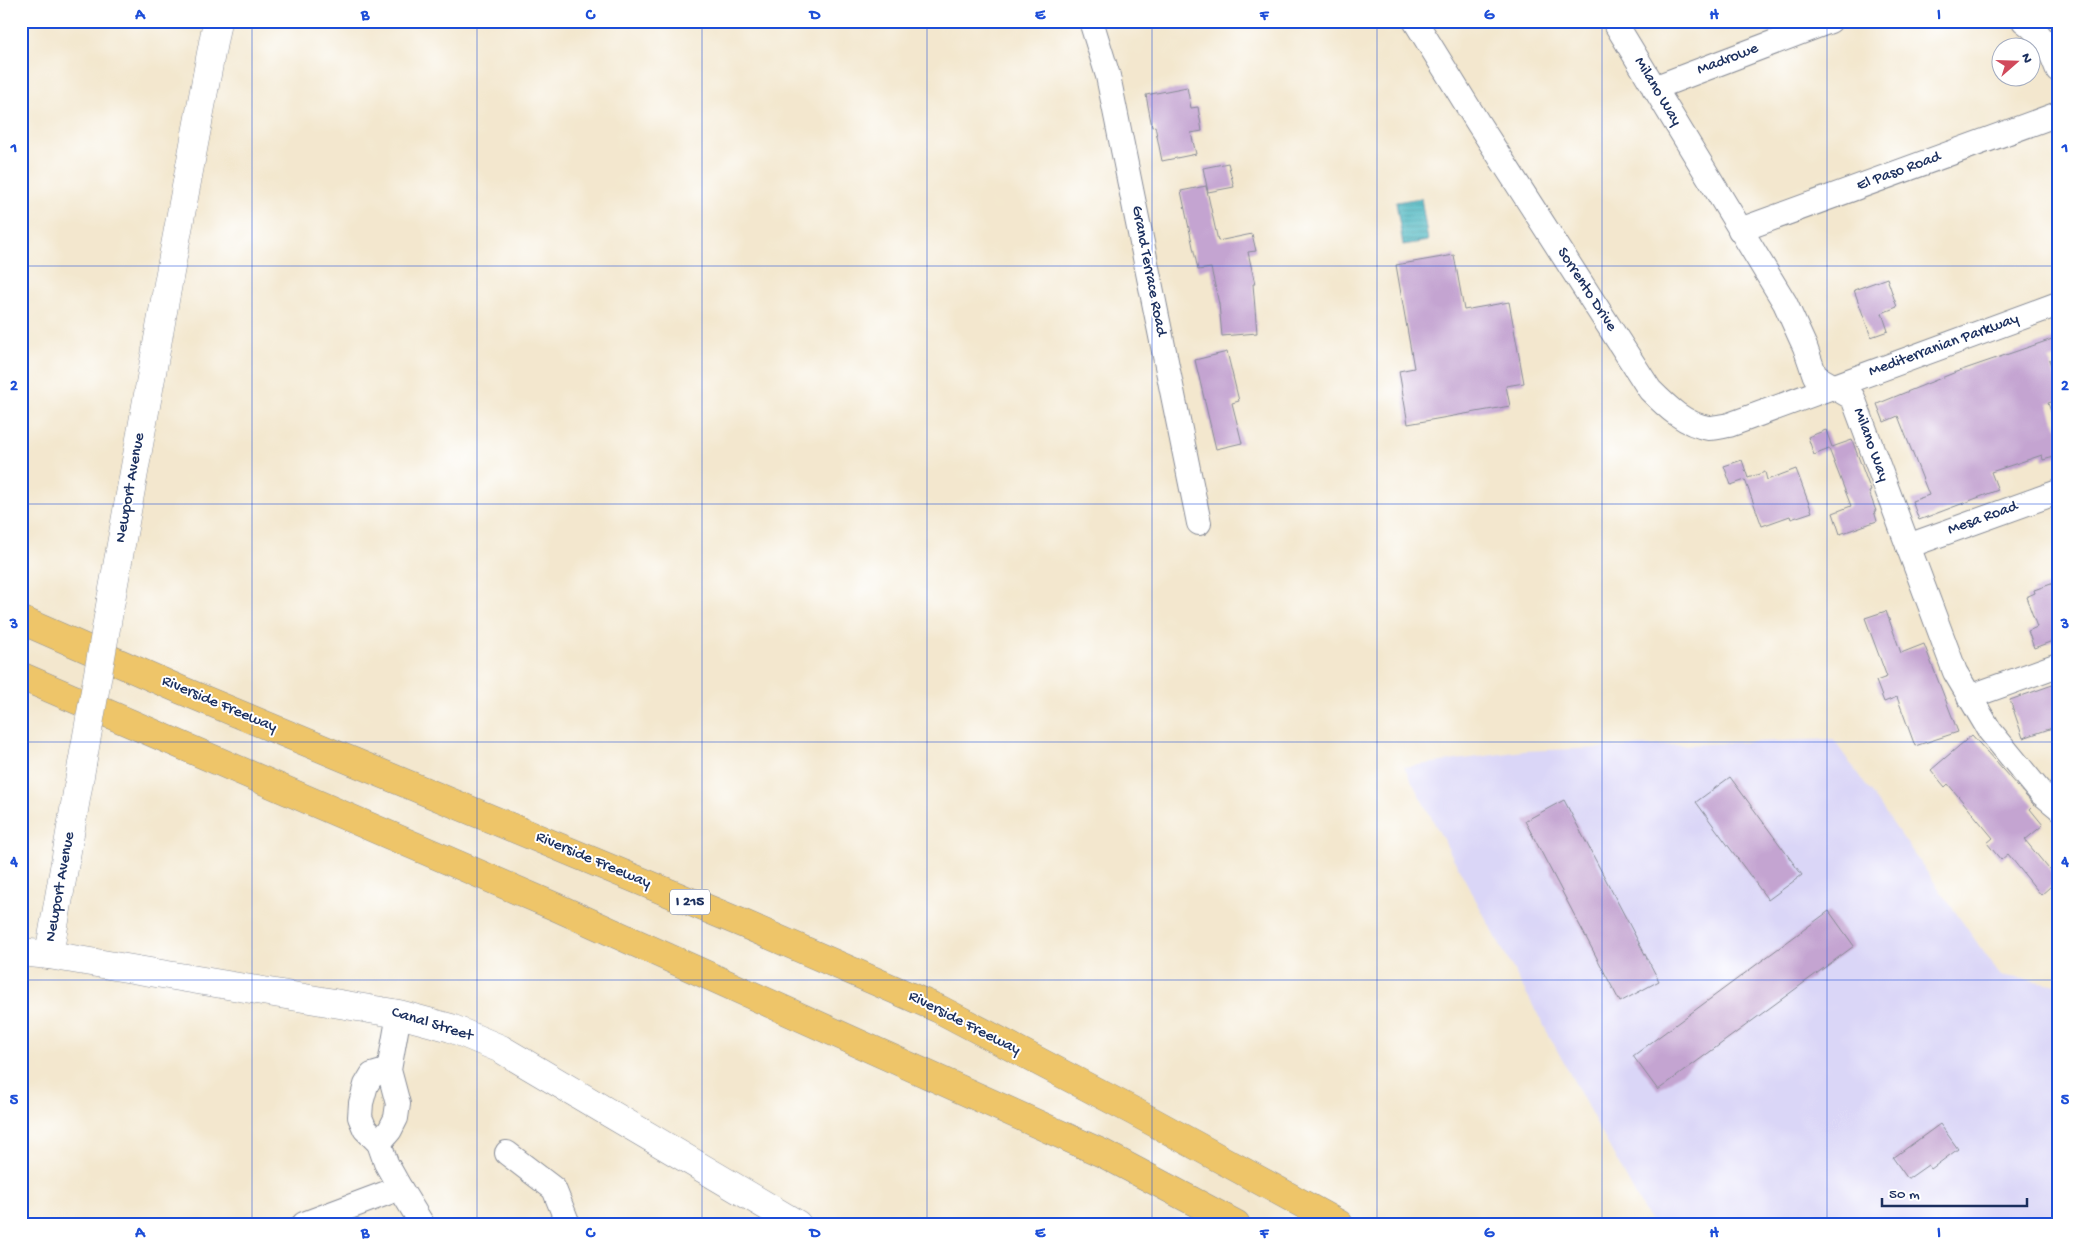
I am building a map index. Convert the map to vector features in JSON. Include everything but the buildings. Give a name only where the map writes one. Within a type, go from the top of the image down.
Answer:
[{"type":"highway","name":"Riverside Freeway","points":[[21,620],[182,690],[744,924],[939,1009],[1135,1112],[1339,1224]]},
{"type":"highway","points":[[21,676],[547,903],[1104,1154],[1236,1224]]},
{"type":"street","name":"Newport Avenue","points":[[48,955],[169,278],[218,21]]},
{"type":"street","name":"Grand Terrace Road","points":[[1091,21],[1108,76],[1199,523]]},
{"type":"street","name":"Sorrento Drive","points":[[1415,21],[1478,123],[1650,390],[1665,406],[1686,420],[1710,428],[1729,425],[1831,387]]},
{"type":"street","name":"Milano Way","points":[[1614,21],[1785,303],[1805,347],[1815,376],[1831,387],[1853,398],[1955,672],[1969,697],[1990,730],[2041,793],[2058,807]]},
{"type":"street","name":"Madrowe","points":[[1654,88],[1830,21]]},
{"type":"street","points":[[2024,21],[2034,28],[2045,41],[2058,70]]},
{"type":"street","name":"El Paso Road","points":[[1740,230],[2058,114]]},
{"type":"street","name":"Mediterranian Parkway","points":[[1831,387],[2058,304]]},
{"type":"street","name":"Mesa Road","points":[[1908,546],[2058,492]]},
{"type":"street","points":[[1969,697],[2058,665]]},
{"type":"street","name":"Canal Street","points":[[21,952],[399,1014],[451,1028],[501,1049],[797,1224]]},
{"type":"street","points":[[379,1143],[390,1130],[396,1118],[398,1104],[390,1070],[399,1014]]},
{"type":"street","points":[[390,1070],[372,1075],[366,1085],[361,1103],[360,1117],[365,1129],[379,1143],[386,1163],[422,1224]]},
{"type":"street","points":[[507,1153],[554,1188],[568,1224]]},
{"type":"street","points":[[304,1224],[400,1188]]},
{"type":"shaded area","points":[[1833,739],[2000,975],[2058,985],[2058,1224],[1651,1224],[1404,767],[1523,751]]},
{"type":"water","points":[[1421,198],[1428,241],[1403,245],[1396,202]]}]
